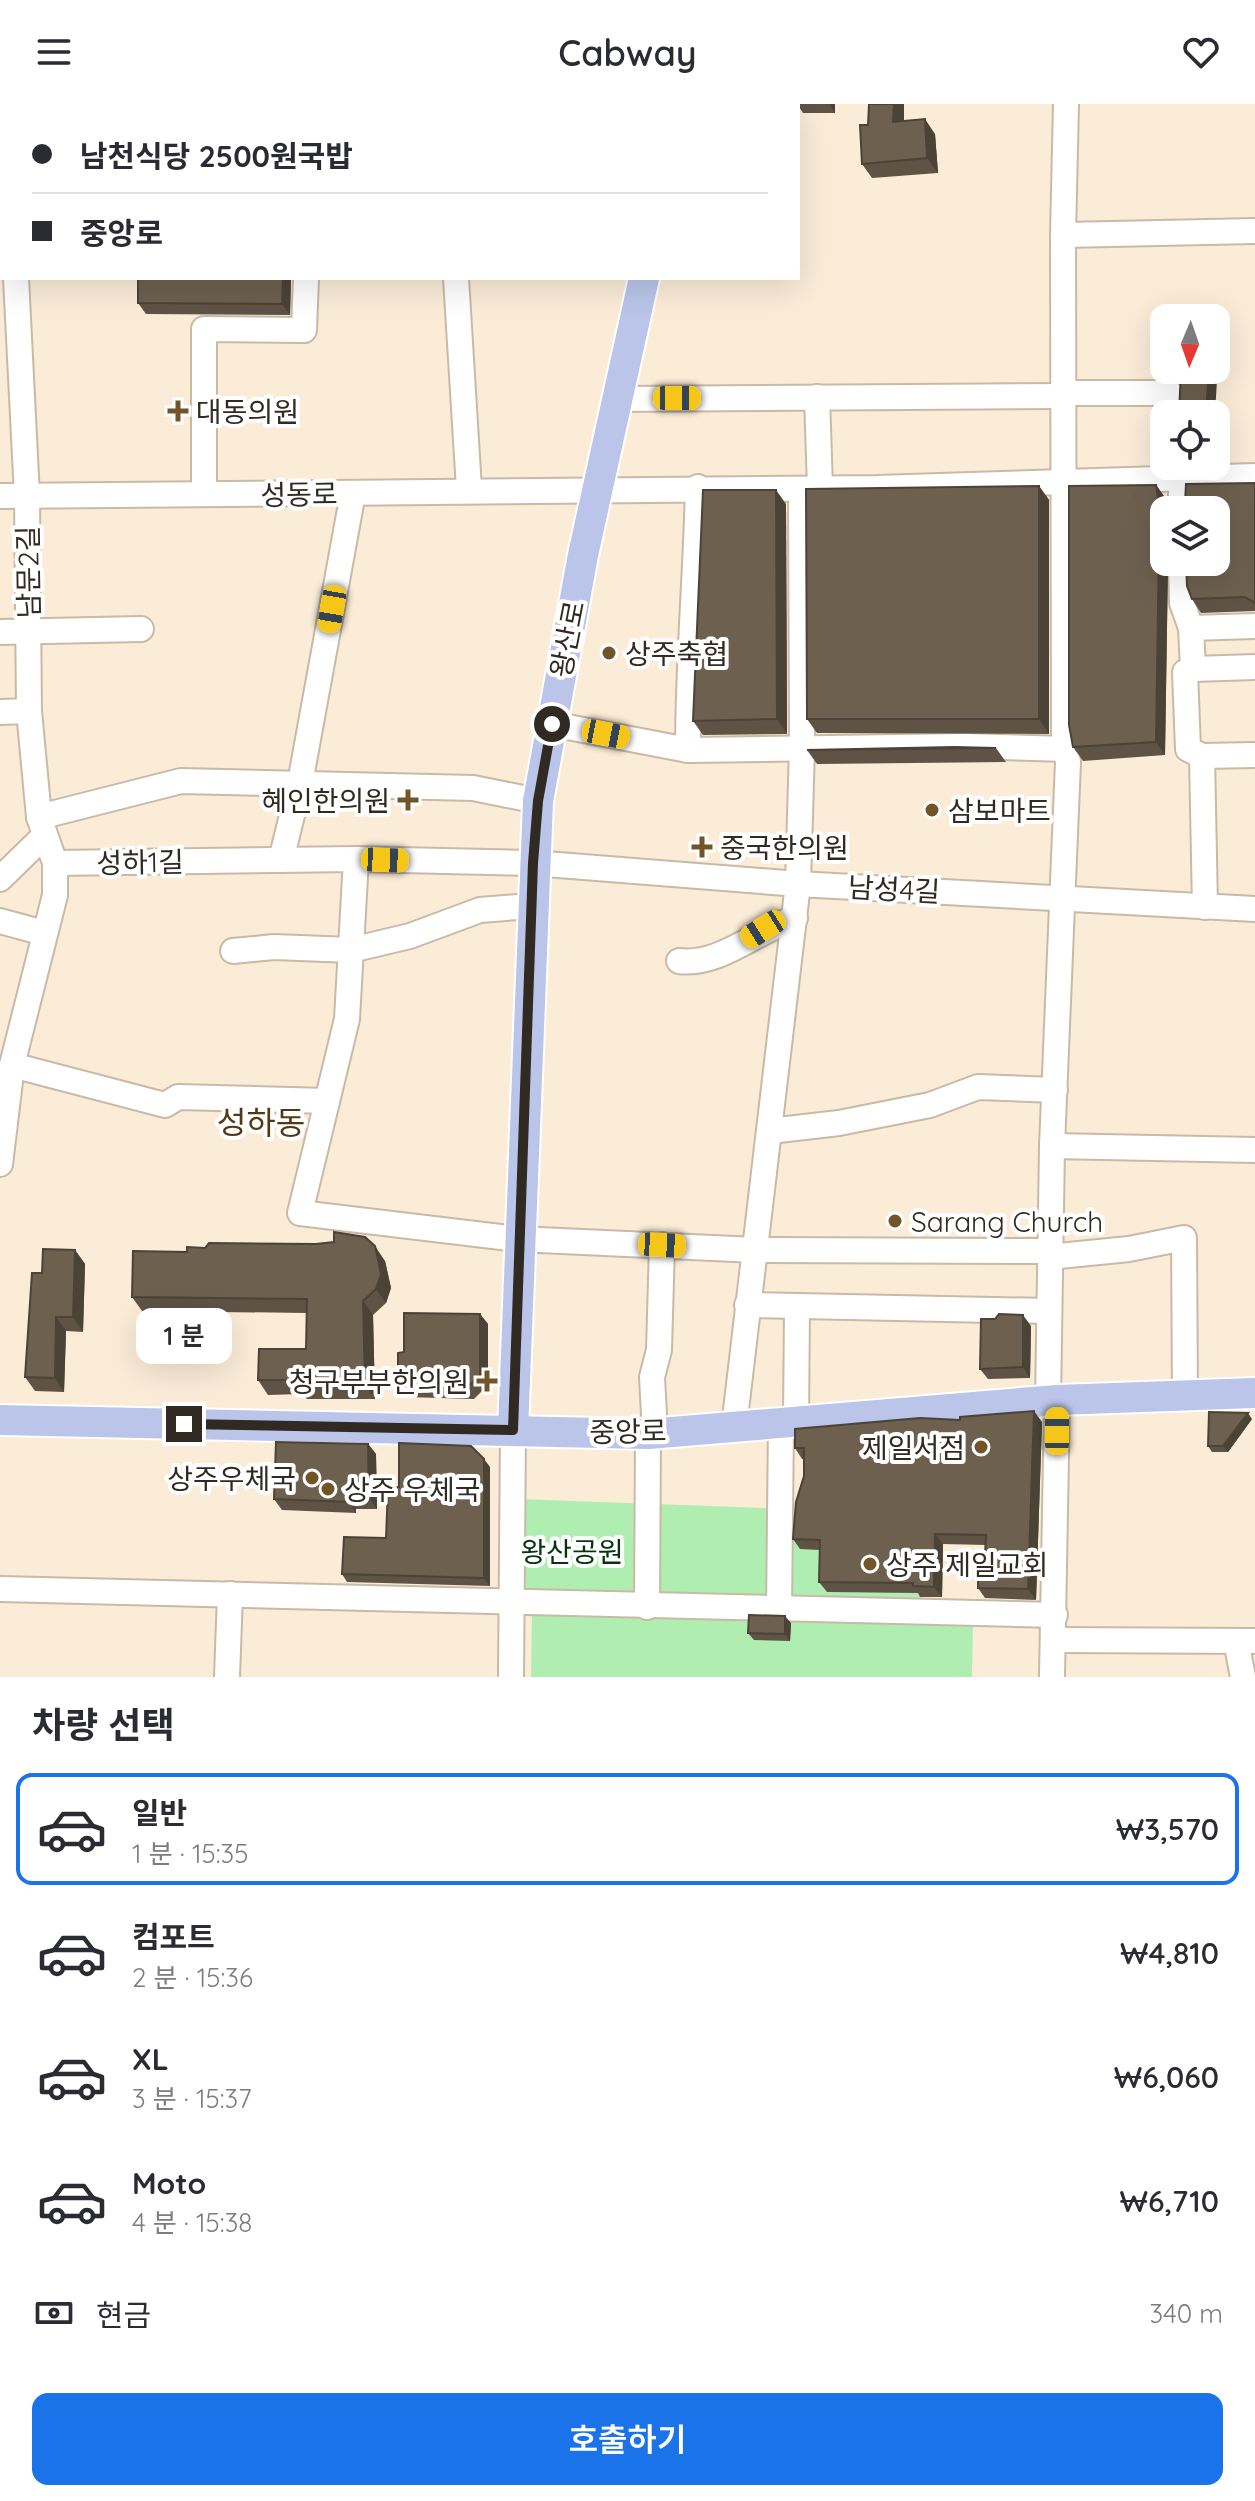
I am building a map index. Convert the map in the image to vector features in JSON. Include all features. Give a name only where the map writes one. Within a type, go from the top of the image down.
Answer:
[{"type":"main road","name":"왕산로","points":[[513,1430],[531,906],[538,801],[597,489],[644,280]]},
{"type":"main road","name":"중앙로","points":[[0,1420],[652,1433],[1052,1400],[1255,1393]]},
{"type":"street","points":[[1052,1677],[1055,1615],[1048,1311],[1052,1146],[1064,899],[1063,235],[1066,104]]},
{"type":"street","points":[[1063,235],[1255,231]]},
{"type":"street","name":"남문2길","points":[[16,280],[27,496],[29,711],[42,826],[55,863]]},
{"type":"street","points":[[204,494],[204,329],[304,330],[306,280]]},
{"type":"street","points":[[456,280],[469,489]]},
{"type":"street","points":[[616,399],[1170,393]]},
{"type":"street","points":[[734,1427],[798,884],[810,488],[817,397]]},
{"type":"street","name":"성동로","points":[[1230,477],[1255,476]]},
{"type":"street","name":"성동로","points":[[0,496],[810,488],[1152,480]]},
{"type":"street","points":[[688,750],[688,674],[695,589],[698,487]]},
{"type":"street","points":[[281,860],[300,783],[353,493]]},
{"type":"street","points":[[1181,576],[1182,603],[1191,628],[1193,669]]},
{"type":"street","points":[[1191,628],[1255,626]]},
{"type":"street","points":[[0,632],[141,629]]},
{"type":"street","points":[[1255,667],[1193,669],[1185,672],[1188,749],[1202,756],[1255,755]]},
{"type":"street","points":[[0,712],[29,711]]},
{"type":"street","points":[[552,724],[688,750],[1066,749]]},
{"type":"street","points":[[1202,756],[1205,907]]},
{"type":"street","points":[[0,879],[42,826],[181,781],[473,788],[538,801]]},
{"type":"street","points":[[356,859],[347,1019],[300,1213],[518,1239],[756,1250],[1102,1253],[1184,1238],[1185,1395]]},
{"type":"street","name":"성하1길","points":[[0,1164],[12,1065],[55,895],[55,863],[356,859],[533,863]]},
{"type":"street","name":"남성4길","points":[[533,863],[798,884],[1255,909]]},
{"type":"street","points":[[233,951],[274,947],[351,950],[410,936],[480,910],[531,906]]},
{"type":"street","points":[[679,961],[698,963],[727,952],[763,929],[795,918]]},
{"type":"street","points":[[0,921],[44,933]]},
{"type":"street","points":[[12,1065],[165,1105],[178,1097],[327,1101]]},
{"type":"street","points":[[770,1131],[839,1123],[930,1105],[978,1087],[1055,1090]]},
{"type":"street","points":[[1052,1146],[1255,1150]]},
{"type":"street","points":[[647,1607],[652,1377],[659,1350],[662,1245]]},
{"type":"street","points":[[747,1305],[1048,1311]]},
{"type":"street","points":[[779,1609],[797,1306]]},
{"type":"street","name":"왕산로","points":[[511,1677],[513,1430]]},
{"type":"street","points":[[0,1589],[1055,1615]]},
{"type":"street","points":[[227,1677],[230,1594]]},
{"type":"street","points":[[1054,1640],[1246,1641],[1243,1677]]},
{"type":"green space","name":"왕산공원","points":[[518,1499],[926,1514],[922,1609],[517,1599]]},
{"type":"green space","points":[[532,1615],[973,1622],[972,1677],[531,1677]]},
{"type":"building","points":[[869,104],[894,104],[893,122],[925,119],[927,158],[862,164],[860,125],[868,125]]},
{"type":"building","points":[[138,280],[283,280],[282,304],[138,303]]},
{"type":"building","points":[[1180,384],[1208,384],[1207,400],[1180,400]]},
{"type":"building","points":[[1255,483],[1255,603],[1245,597],[1192,599],[1187,576],[1230,576],[1230,496],[1185,496],[1186,484]]},
{"type":"building","points":[[1156,485],[1158,496],[1150,496],[1150,576],[1158,576],[1156,742],[1073,747],[1069,725],[1069,486]]},
{"type":"building","points":[[1039,486],[1039,719],[807,719],[806,489]]},
{"type":"building","points":[[703,490],[776,490],[777,719],[693,721]]},
{"type":"building","points":[[954,747],[996,748],[807,750]]},
{"type":"building","points":[[334,1232],[365,1237],[375,1246],[381,1274],[376,1289],[363,1301],[365,1385],[297,1385],[291,1380],[258,1380],[259,1349],[306,1349],[307,1299],[132,1297],[133,1251],[187,1252],[187,1247],[205,1248],[209,1243],[316,1244],[334,1242]]},
{"type":"building","points":[[43,1249],[75,1250],[73,1317],[56,1317],[55,1378],[25,1377],[32,1273],[42,1273]]},
{"type":"building","points":[[404,1313],[480,1314],[480,1375],[467,1388],[398,1386],[398,1353],[404,1352]]},
{"type":"building","points":[[999,1314],[1023,1315],[1023,1367],[980,1369],[981,1319],[995,1319]]},
{"type":"building","points":[[1034,1411],[1028,1589],[978,1588],[978,1574],[984,1574],[986,1535],[935,1534],[934,1587],[913,1586],[913,1583],[819,1582],[820,1540],[793,1539],[796,1502],[804,1476],[804,1448],[795,1448],[795,1429],[920,1418],[960,1420],[960,1417]]},
{"type":"building","points":[[1209,1412],[1248,1413],[1223,1446],[1208,1446]]},
{"type":"building","name":"상주 우체국","points":[[276,1442],[368,1444],[369,1498],[348,1498],[349,1502],[274,1499]]},
{"type":"building","points":[[399,1443],[471,1446],[484,1459],[484,1578],[342,1574],[344,1537],[386,1538],[388,1487],[399,1487]]},
{"type":"building","points":[[749,1615],[785,1616],[785,1634],[748,1633]]},
{"type":"place","name":"대동의원","points":[[178,411]]},
{"type":"place","name":"상주축협","points":[[609,653]]},
{"type":"place","name":"혜인한의원","points":[[408,800]]},
{"type":"place","name":"삼보마트","points":[[932,810]]},
{"type":"place","name":"중국한의원","points":[[702,847]]},
{"type":"place","name":"Sarang Church","points":[[895,1221]]},
{"type":"place","name":"청구부부한의원","points":[[487,1381]]},
{"type":"place","name":"제일서점","points":[[981,1447]]},
{"type":"place","name":"상주우체국","points":[[312,1478]]},
{"type":"place","name":"상주 우체국","points":[[328,1489]]},
{"type":"place","name":"상주 제일교회","points":[[870,1564]]},
{"type":"district","name":"성하동","points":[[261,1122]]},
{"type":"route","points":[[184,1424],[513,1430],[533,863],[538,801],[552,724]]}]
